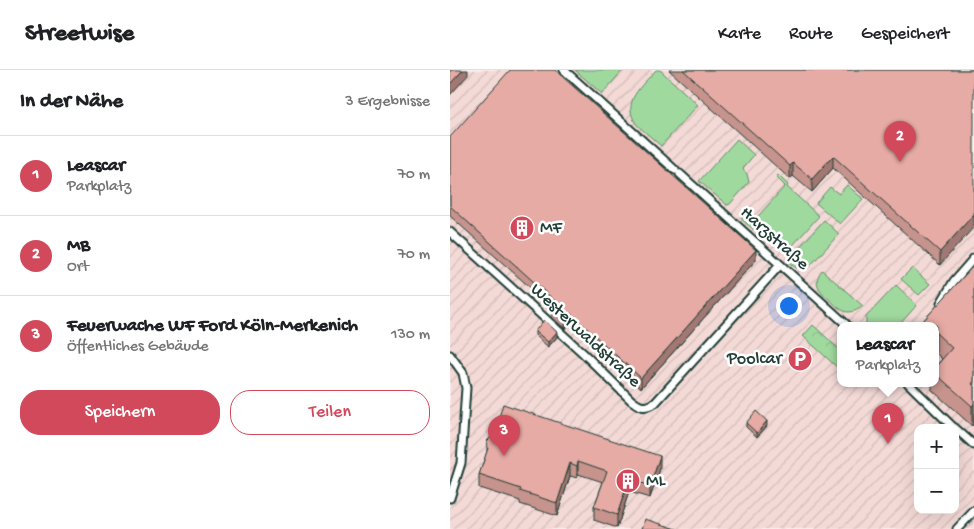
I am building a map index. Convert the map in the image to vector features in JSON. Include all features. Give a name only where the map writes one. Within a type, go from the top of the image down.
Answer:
[{"type":"lane","name":"Harzstraße","points":[[564,70],[844,322]]},
{"type":"lane","name":"Westerwaldstraße","points":[[450,232],[639,406],[648,406],[655,403],[780,265]]},
{"type":"lane","points":[[936,308],[946,296],[954,281],[974,258]]},
{"type":"lane","points":[[450,355],[462,373],[466,388],[462,463],[450,498]]},
{"type":"lane","points":[[912,387],[951,424]]},
{"type":"lane","points":[[959,432],[974,446]]},
{"type":"lane","points":[[957,529],[974,511]]},
{"type":"shaded area","points":[[450,70],[974,70],[974,529],[450,529]]},
{"type":"green space","points":[[575,70],[623,70],[602,94]]},
{"type":"green space","points":[[656,70],[660,70],[698,105],[661,146],[637,125],[632,117],[631,109],[632,102],[639,88]]},
{"type":"green space","points":[[737,139],[754,155],[743,170],[747,174],[749,182],[727,205],[699,181]]},
{"type":"green space","points":[[778,175],[788,185],[787,187],[819,216],[786,253],[773,241],[765,239],[742,220],[742,215],[752,223],[785,186],[776,177]]},
{"type":"green space","points":[[847,185],[863,199],[840,224],[816,203],[830,187],[839,194]]},
{"type":"green space","points":[[824,220],[839,234],[810,266],[796,268],[787,261]]},
{"type":"green space","points":[[912,268],[930,284],[919,295],[901,279]]},
{"type":"green space","points":[[822,270],[863,306],[855,311],[846,312],[832,302],[817,284]]},
{"type":"green space","points":[[896,285],[917,305],[902,322],[866,322],[866,317]]},
{"type":"green space","points":[[813,325],[837,347],[837,367],[803,336]]},
{"type":"building","points":[[450,70],[463,70],[450,84]]},
{"type":"building","name":"MF","points":[[510,70],[555,70],[756,250],[641,378],[570,313],[565,319],[552,307],[556,302],[450,206],[450,137]]},
{"type":"building","points":[[683,70],[974,70],[974,214],[940,252],[833,156],[812,179],[793,163],[790,166]]},
{"type":"building","points":[[974,265],[974,381],[972,384],[974,386],[974,404],[972,406],[939,377],[939,363],[952,348],[939,336],[939,322],[923,321]]},
{"type":"building","points":[[544,320],[557,332],[548,342],[535,331]]},
{"type":"building","points":[[503,404],[660,456],[650,486],[629,479],[617,515],[594,507],[607,471],[578,461],[577,466],[570,463],[557,503],[479,475],[488,448],[487,441],[492,433],[494,433]]},
{"type":"building","points":[[756,411],[767,421],[757,433],[746,423]]},
{"type":"building","points":[[645,519],[677,529],[642,529]]},
{"type":"place","name":"MB","points":[[900,162]]},
{"type":"place","name":"MF","points":[[522,228]]},
{"type":"place","name":"Poolcar","points":[[800,359]]},
{"type":"place","name":"Leascar","points":[[888,444]]},
{"type":"place","name":"Feuerwache WF Ford Köln-Merkenich","points":[[504,456]]},
{"type":"place","name":"ML","points":[[628,481]]}]
